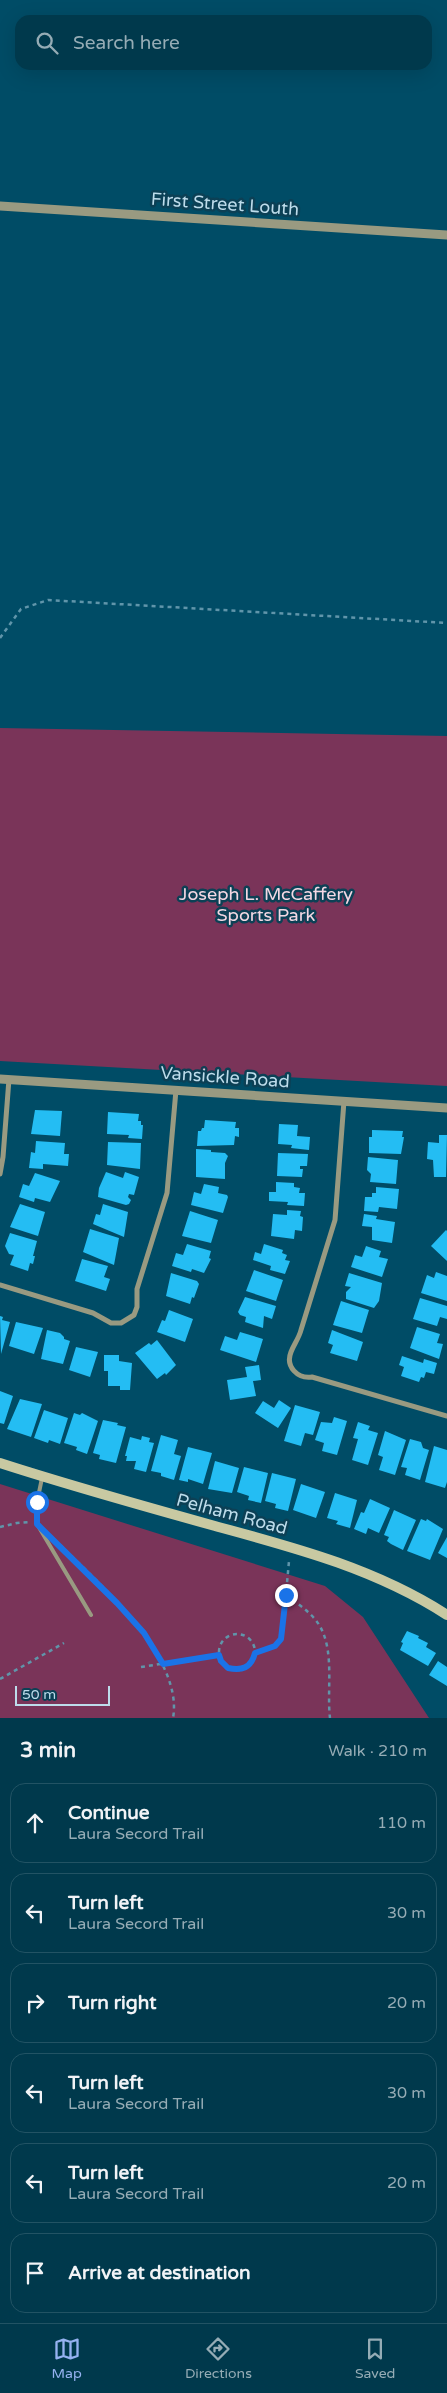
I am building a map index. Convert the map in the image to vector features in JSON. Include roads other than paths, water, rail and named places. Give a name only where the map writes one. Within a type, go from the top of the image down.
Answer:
[{"type":"main road","name":"Pelham Road","points":[[0,1462],[42,1476],[317,1555],[384,1580],[447,1615]]},
{"type":"street","name":"First Street Louth","points":[[0,206],[447,235]]},
{"type":"street","name":"Vansickle Road","points":[[4,1079],[447,1108]]},
{"type":"street","points":[[0,1174],[4,1157],[4,1079]]},
{"type":"street","points":[[0,1284],[94,1313],[111,1323],[121,1323],[134,1315],[137,1307],[137,1289],[167,1193],[176,1089]]},
{"type":"street","points":[[344,1101],[335,1220],[302,1330],[291,1352],[291,1365],[294,1372],[301,1377],[312,1376],[447,1416]]},
{"type":"lane","points":[[42,1476],[36,1507],[37,1524],[91,1615]]},
{"type":"park label","name":"Joseph L. McCaffery Sports Park","points":[[266,904]]}]
